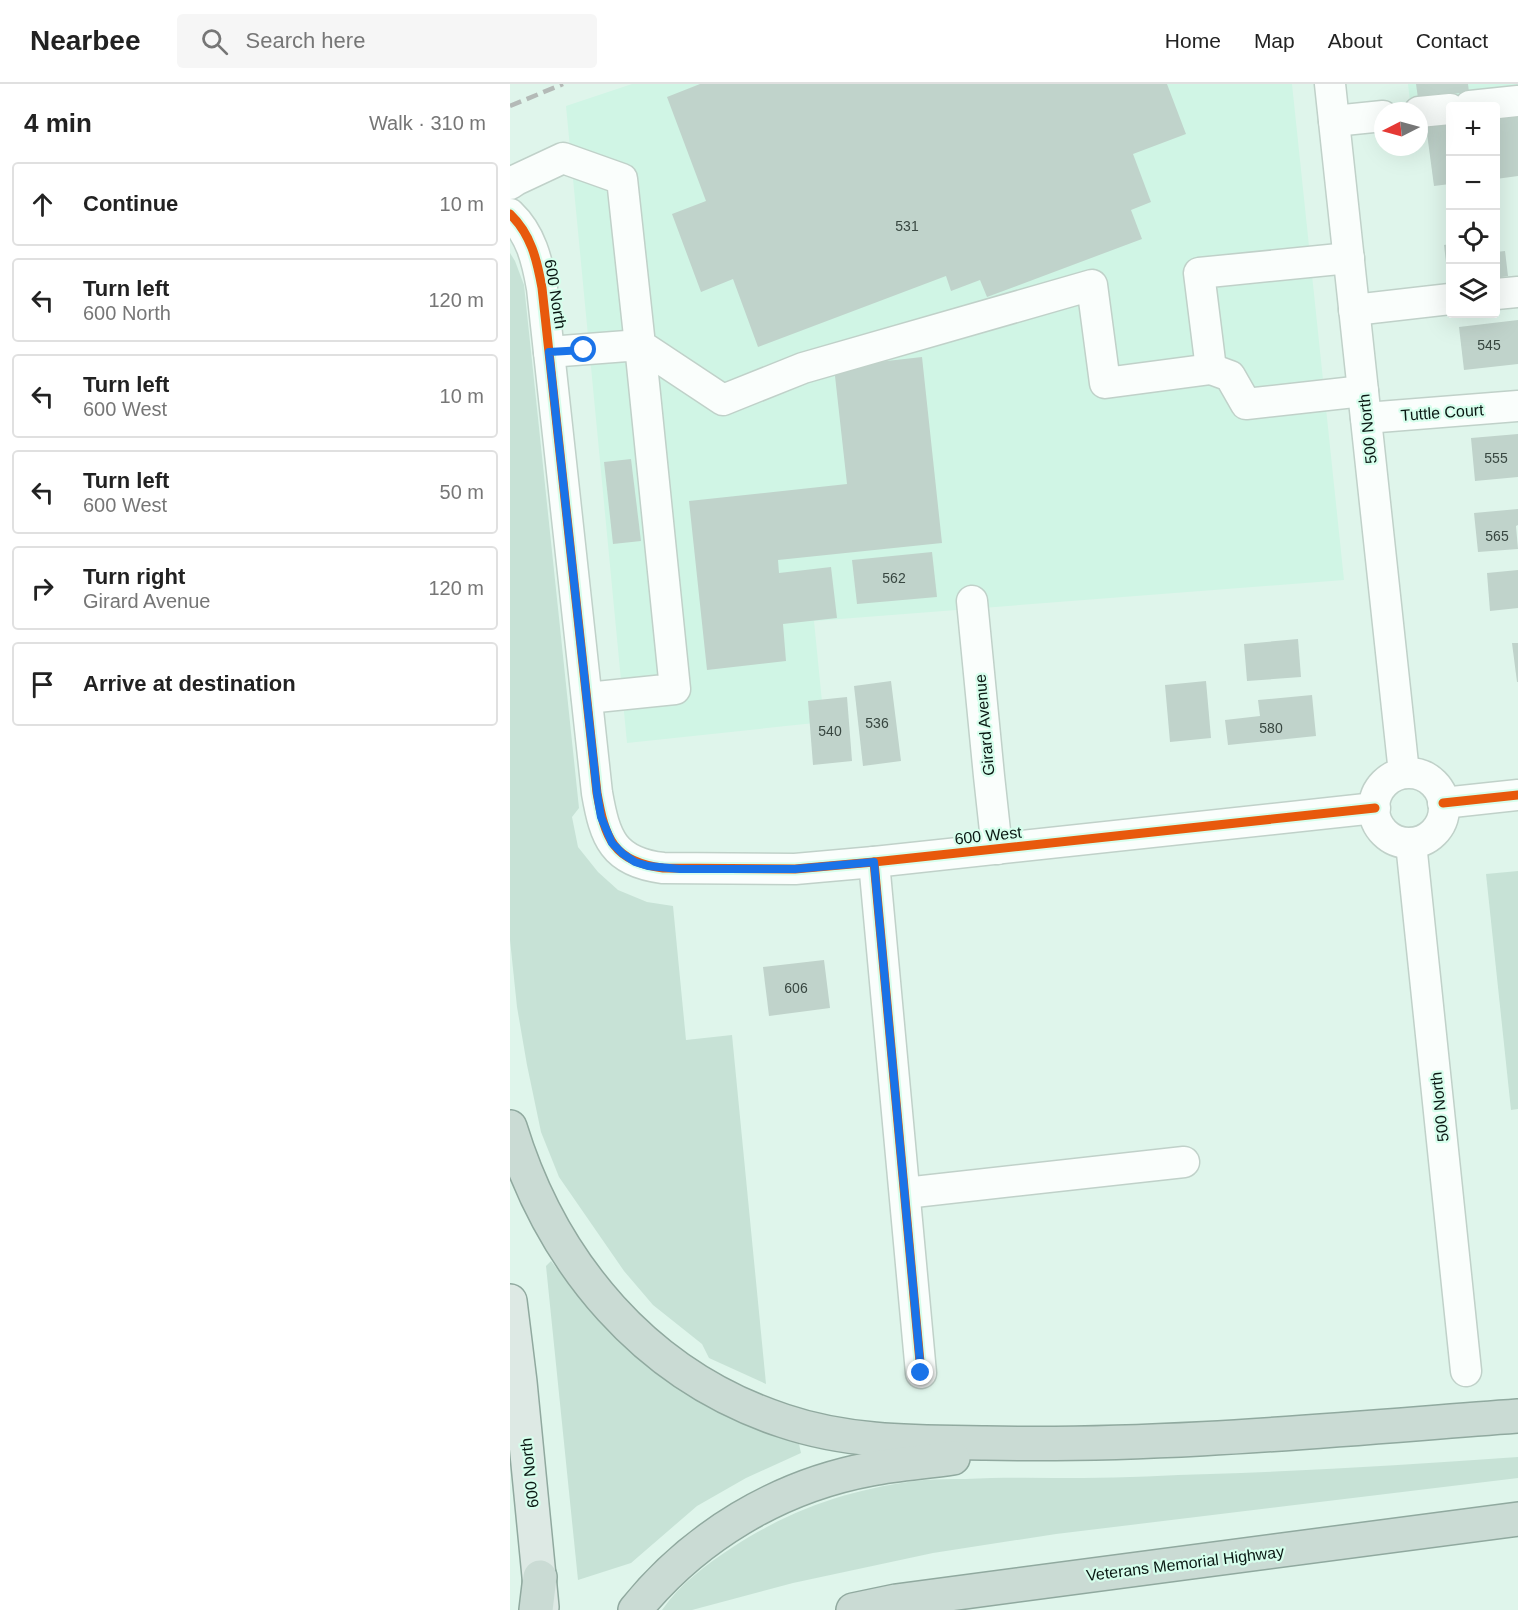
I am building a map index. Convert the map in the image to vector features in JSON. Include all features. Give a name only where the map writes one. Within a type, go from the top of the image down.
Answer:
[{"type":"highway","points":[[510,1127],[520,1159],[540,1206],[574,1263],[605,1303],[637,1336],[676,1367],[740,1404],[782,1421],[823,1432],[889,1441],[1047,1444],[1151,1442],[1518,1416]]},
{"type":"highway","points":[[641,1602],[671,1570],[729,1525],[797,1490],[845,1474],[872,1468],[1047,1444]]},
{"type":"highway","name":"Veterans Memorial Highway","points":[[853,1610],[896,1601],[1518,1519]]},
{"type":"highway","points":[[536,1610],[540,1577]]},
{"type":"main road","name":"600 North","points":[[510,1301],[543,1610]]},
{"type":"street","name":"500 North","points":[[1330,84],[1404,773]]},
{"type":"street","points":[[1500,103],[1518,101]]},
{"type":"street","points":[[1428,111],[1446,109]]},
{"type":"street","points":[[1334,122],[1374,117]]},
{"type":"street","points":[[510,184],[563,159],[621,178],[675,689],[587,698]]},
{"type":"street","name":"600 North","points":[[510,214],[525,232],[534,249],[542,288],[597,793],[601,817],[612,843]]},
{"type":"street","points":[[549,352],[640,345],[723,400],[803,368],[1092,285],[1105,383],[1211,369],[1199,273],[1349,258]]},
{"type":"street","points":[[1500,294],[1518,292]]},
{"type":"street","points":[[1354,310],[1446,299]]},
{"type":"street","name":"Tuttle Court","points":[[1211,369],[1230,376],[1246,404],[1518,406]]},
{"type":"street","name":"Girard Avenue","points":[[972,601],[998,849]]},
{"type":"street","points":[[1404,773],[1422,775],[1430,780],[1437,786],[1443,803],[1439,827],[1427,838],[1412,843],[1402,842],[1386,833],[1380,826],[1375,808],[1378,792],[1383,785],[1404,773]]},
{"type":"street","points":[[1443,803],[1518,795]]},
{"type":"street","name":"600 West","points":[[612,843],[635,862],[648,866],[795,869],[1375,808]]},
{"type":"street","name":"500 North","points":[[1412,843],[1466,1371]]},
{"type":"street","points":[[874,862],[921,1373]]},
{"type":"street","points":[[905,1193],[1184,1162]]},
{"type":"shaded area","points":[[632,84],[1292,84],[1344,580],[814,621],[824,722],[627,743],[566,106]]},
{"type":"shaded area","points":[[1408,84],[1518,84],[1518,90],[1410,101]]},
{"type":"shaded area","points":[[510,253],[524,285],[579,808],[572,817],[578,847],[598,872],[618,890],[647,902],[673,906],[686,1040],[732,1035],[766,1384],[709,1358],[702,1344],[653,1305],[624,1271],[559,1177],[541,1132],[517,1007],[510,940]]},
{"type":"shaded area","points":[[1518,871],[1518,1109],[1511,1110],[1486,874]]},
{"type":"shaded area","points":[[551,1261],[605,1325],[666,1380],[713,1410],[799,1444],[801,1453],[746,1478],[697,1506],[631,1563],[578,1580],[546,1266]]},
{"type":"shaded area","points":[[1518,1457],[1518,1478],[1056,1534],[933,1553],[793,1583],[692,1610],[662,1610],[694,1575],[756,1533],[824,1502],[873,1488],[939,1479],[1115,1478],[1287,1471]]},
{"type":"building","points":[[700,84],[1167,84],[1186,134],[1133,154],[1151,202],[1131,210],[1142,239],[987,297],[980,280],[951,291],[946,276],[758,347],[733,279],[701,292],[672,214],[706,201],[667,97]]},
{"type":"building","points":[[1416,84],[1468,84],[1469,92],[1418,98]]},
{"type":"building","points":[[1518,115],[1518,176],[1500,178],[1500,117]]},
{"type":"building","points":[[1446,124],[1446,184],[1434,186],[1428,126]]},
{"type":"building","points":[[1505,251],[1508,276],[1500,277],[1500,264],[1500,252]]},
{"type":"building","points":[[1518,320],[1518,364],[1464,370],[1459,327]]},
{"type":"building","points":[[922,357],[942,543],[778,560],[779,573],[831,567],[837,618],[783,624],[786,661],[707,670],[689,501],[847,484],[834,367]]},
{"type":"building","points":[[1518,434],[1518,477],[1475,481],[1471,438]]},
{"type":"building","points":[[631,459],[641,541],[613,544],[604,462]]},
{"type":"building","points":[[1518,509],[1518,525],[1516,526],[1518,549],[1478,552],[1474,513]]},
{"type":"building","points":[[932,552],[937,597],[857,604],[852,560]]},
{"type":"building","points":[[1518,570],[1518,608],[1490,611],[1487,573]]},
{"type":"building","points":[[1298,639],[1301,677],[1247,681],[1244,644]]},
{"type":"building","points":[[1512,643],[1518,643],[1518,682],[1517,682]]},
{"type":"building","points":[[891,681],[901,761],[863,766],[854,686]]},
{"type":"building","points":[[1206,681],[1211,738],[1170,742],[1165,685]]},
{"type":"building","points":[[1312,695],[1316,736],[1228,745],[1225,720],[1260,716],[1258,700]]},
{"type":"building","points":[[847,697],[852,761],[813,765],[808,701]]},
{"type":"building","points":[[824,960],[830,1008],[769,1016],[763,967]]},
{"type":"railway","points":[[510,106],[563,84]]},
{"type":"cycle path","points":[[510,214],[528,239],[542,288],[597,793],[608,835],[622,853],[646,865],[663,868],[795,869],[1375,808]]},
{"type":"cycle path","points":[[1443,803],[1518,795]]},
{"type":"cycle path","points":[[874,862],[921,1373]]},
{"type":"route","points":[[584,350],[549,352],[601,817],[612,843],[635,862],[648,866],[680,869],[795,869],[874,862],[921,1373]]}]
